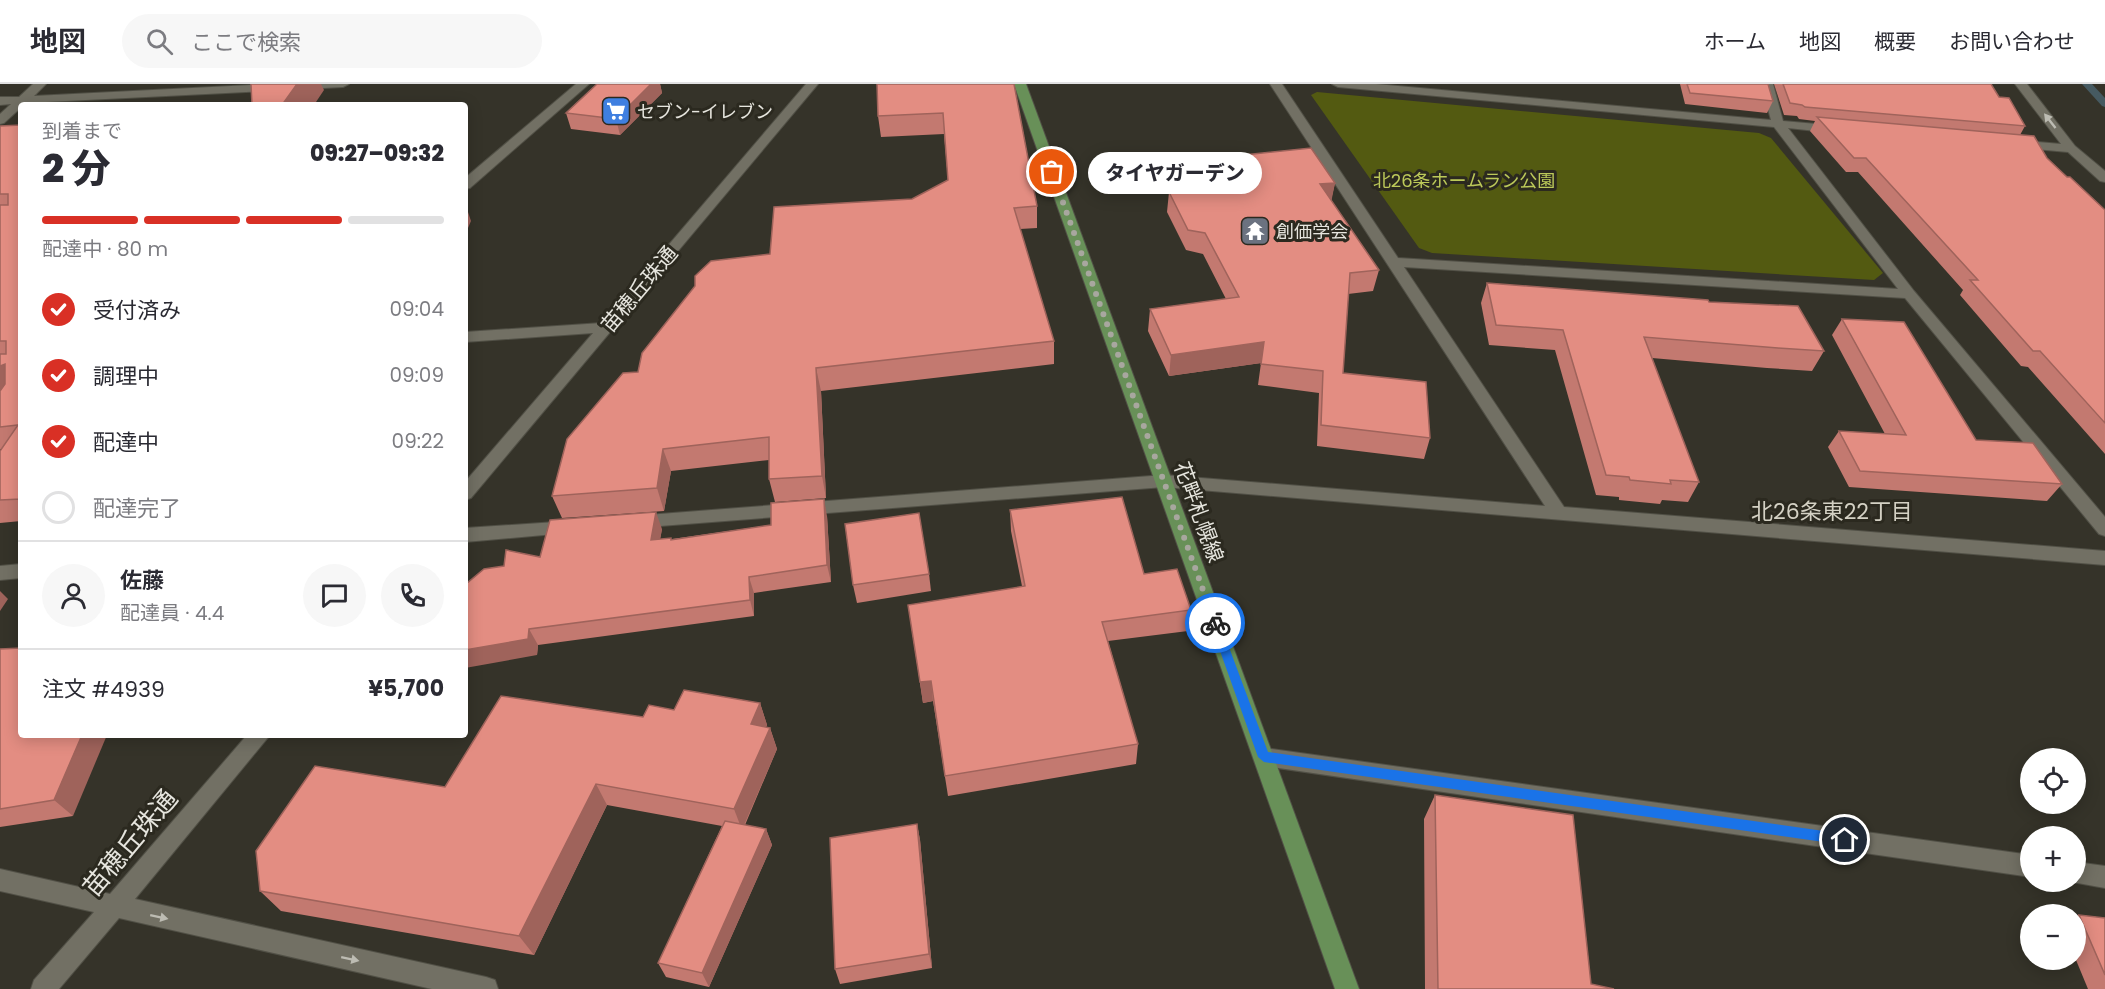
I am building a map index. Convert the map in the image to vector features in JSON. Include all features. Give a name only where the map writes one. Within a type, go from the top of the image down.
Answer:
[{"type":"main road","name":"花畔札幌線","points":[[1020,84],[1347,989]]},
{"type":"street","points":[[19,102],[39,84]]},
{"type":"street","points":[[0,101],[343,84]]},
{"type":"street","points":[[468,182],[583,84]]},
{"type":"street","name":"苗穂丘珠通","points":[[468,490],[812,84]]},
{"type":"street","points":[[1276,84],[1559,514]]},
{"type":"street","points":[[1338,84],[1849,130]]},
{"type":"street","points":[[1767,84],[1778,124],[1909,294],[2105,529]]},
{"type":"street","points":[[2022,84],[2071,149],[2105,178]]},
{"type":"street","points":[[0,120],[18,103]]},
{"type":"street","points":[[2001,143],[2071,149]]},
{"type":"street","points":[[1393,262],[1909,294]]},
{"type":"street","points":[[468,337],[607,327]]},
{"type":"street","points":[[618,523],[1164,481],[2105,558]]},
{"type":"street","points":[[468,535],[594,525]]},
{"type":"street","points":[[0,573],[18,571]]},
{"type":"street","name":"苗穂丘珠通","points":[[43,989],[257,738]]},
{"type":"street","points":[[1264,757],[2020,864]]},
{"type":"street","points":[[2086,874],[2105,877]]},
{"type":"street","points":[[0,880],[486,989]]},
{"type":"green space","name":"北26条ホームラン公園","points":[[1317,92],[1759,133],[1771,138],[1883,273],[1874,280],[1432,253],[1419,248],[1311,95]]},
{"type":"building","points":[[251,84],[297,84],[284,102],[252,102]]},
{"type":"building","points":[[597,84],[651,84],[616,119],[566,113]]},
{"type":"building","points":[[877,84],[1014,84],[1037,206],[1014,208],[1054,341],[816,368],[822,476],[769,479],[769,437],[663,449],[657,488],[552,496],[567,439],[623,373],[638,372],[642,353],[695,286],[695,276],[711,261],[770,254],[774,207],[912,199],[948,180],[943,113],[878,116]]},
{"type":"building","points":[[1687,84],[1768,84],[1773,101],[1690,93]]},
{"type":"building","points":[[1783,84],[1991,84],[1999,97],[2009,98],[2025,126],[1805,107],[1790,103]]},
{"type":"building","points":[[1817,117],[2034,136],[2047,158],[2105,210],[2105,423],[2040,351],[2033,351],[1970,280],[1978,280],[1866,158],[1854,158]]},
{"type":"building","points":[[18,125],[18,425],[0,427],[0,391],[5,384],[5,364],[0,366],[0,354],[6,354],[6,341],[0,341],[0,205],[8,205],[8,194],[0,194],[0,126]]},
{"type":"building","points":[[1311,148],[1335,183],[1320,184],[1379,270],[1350,273],[1343,373],[1426,382],[1430,438],[1321,425],[1323,371],[1261,364],[1264,342],[1171,355],[1150,309],[1239,297],[1205,233],[1188,230],[1169,192],[1189,186],[1176,162]]},
{"type":"building","points":[[1487,283],[1708,300],[1709,302],[1798,306],[1824,351],[1644,337],[1699,482],[1670,480],[1671,484],[1630,480],[1629,477],[1606,475],[1563,330],[1496,325]]},
{"type":"building","points":[[1842,319],[1904,322],[1976,440],[2033,443],[2062,484],[1860,471],[1839,431],[1906,435]]},
{"type":"building","points":[[18,425],[18,499],[0,500],[0,451]]},
{"type":"building","points":[[1122,497],[1144,574],[1177,569],[1191,610],[1102,622],[1138,744],[945,776],[931,681],[920,682],[908,605],[1025,586],[1010,510]]},
{"type":"building","points":[[824,499],[827,565],[749,577],[750,600],[529,629],[528,639],[468,649],[468,582],[484,569],[504,566],[506,550],[540,557],[550,520],[656,512],[651,540],[671,538],[671,540],[771,525],[771,503]]},
{"type":"building","points":[[919,513],[929,574],[853,585],[845,524]]},
{"type":"building","points":[[18,648],[18,738],[81,738],[54,800],[0,809],[0,649]]},
{"type":"building","points":[[684,690],[760,703],[751,724],[770,728],[734,809],[596,784],[519,936],[260,891],[256,851],[315,766],[445,787],[501,696],[643,717],[649,705],[674,710]]},
{"type":"building","points":[[1435,795],[1573,815],[1591,984],[1614,989],[1438,989]]},
{"type":"building","points":[[725,821],[766,829],[702,973],[658,963]]},
{"type":"building","points":[[917,824],[929,954],[835,969],[830,838]]},
{"type":"building","points":[[2086,916],[2105,918],[2105,975],[2086,931]]},
{"type":"waterway","points":[[2087,84],[2105,104]]},
{"type":"way so far","points":[[1052,172],[1215,623]]},
{"type":"place","name":"セブン-イレブン","points":[[616,111]]},
{"type":"place","name":"タイヤガーデン","points":[[1052,172]]},
{"type":"place","name":"創価学会","points":[[1255,231]]},
{"type":"district","name":"北26条東22丁目","points":[[1832,511]]},
{"type":"route","points":[[1215,623],[1264,757],[1845,840]]}]
